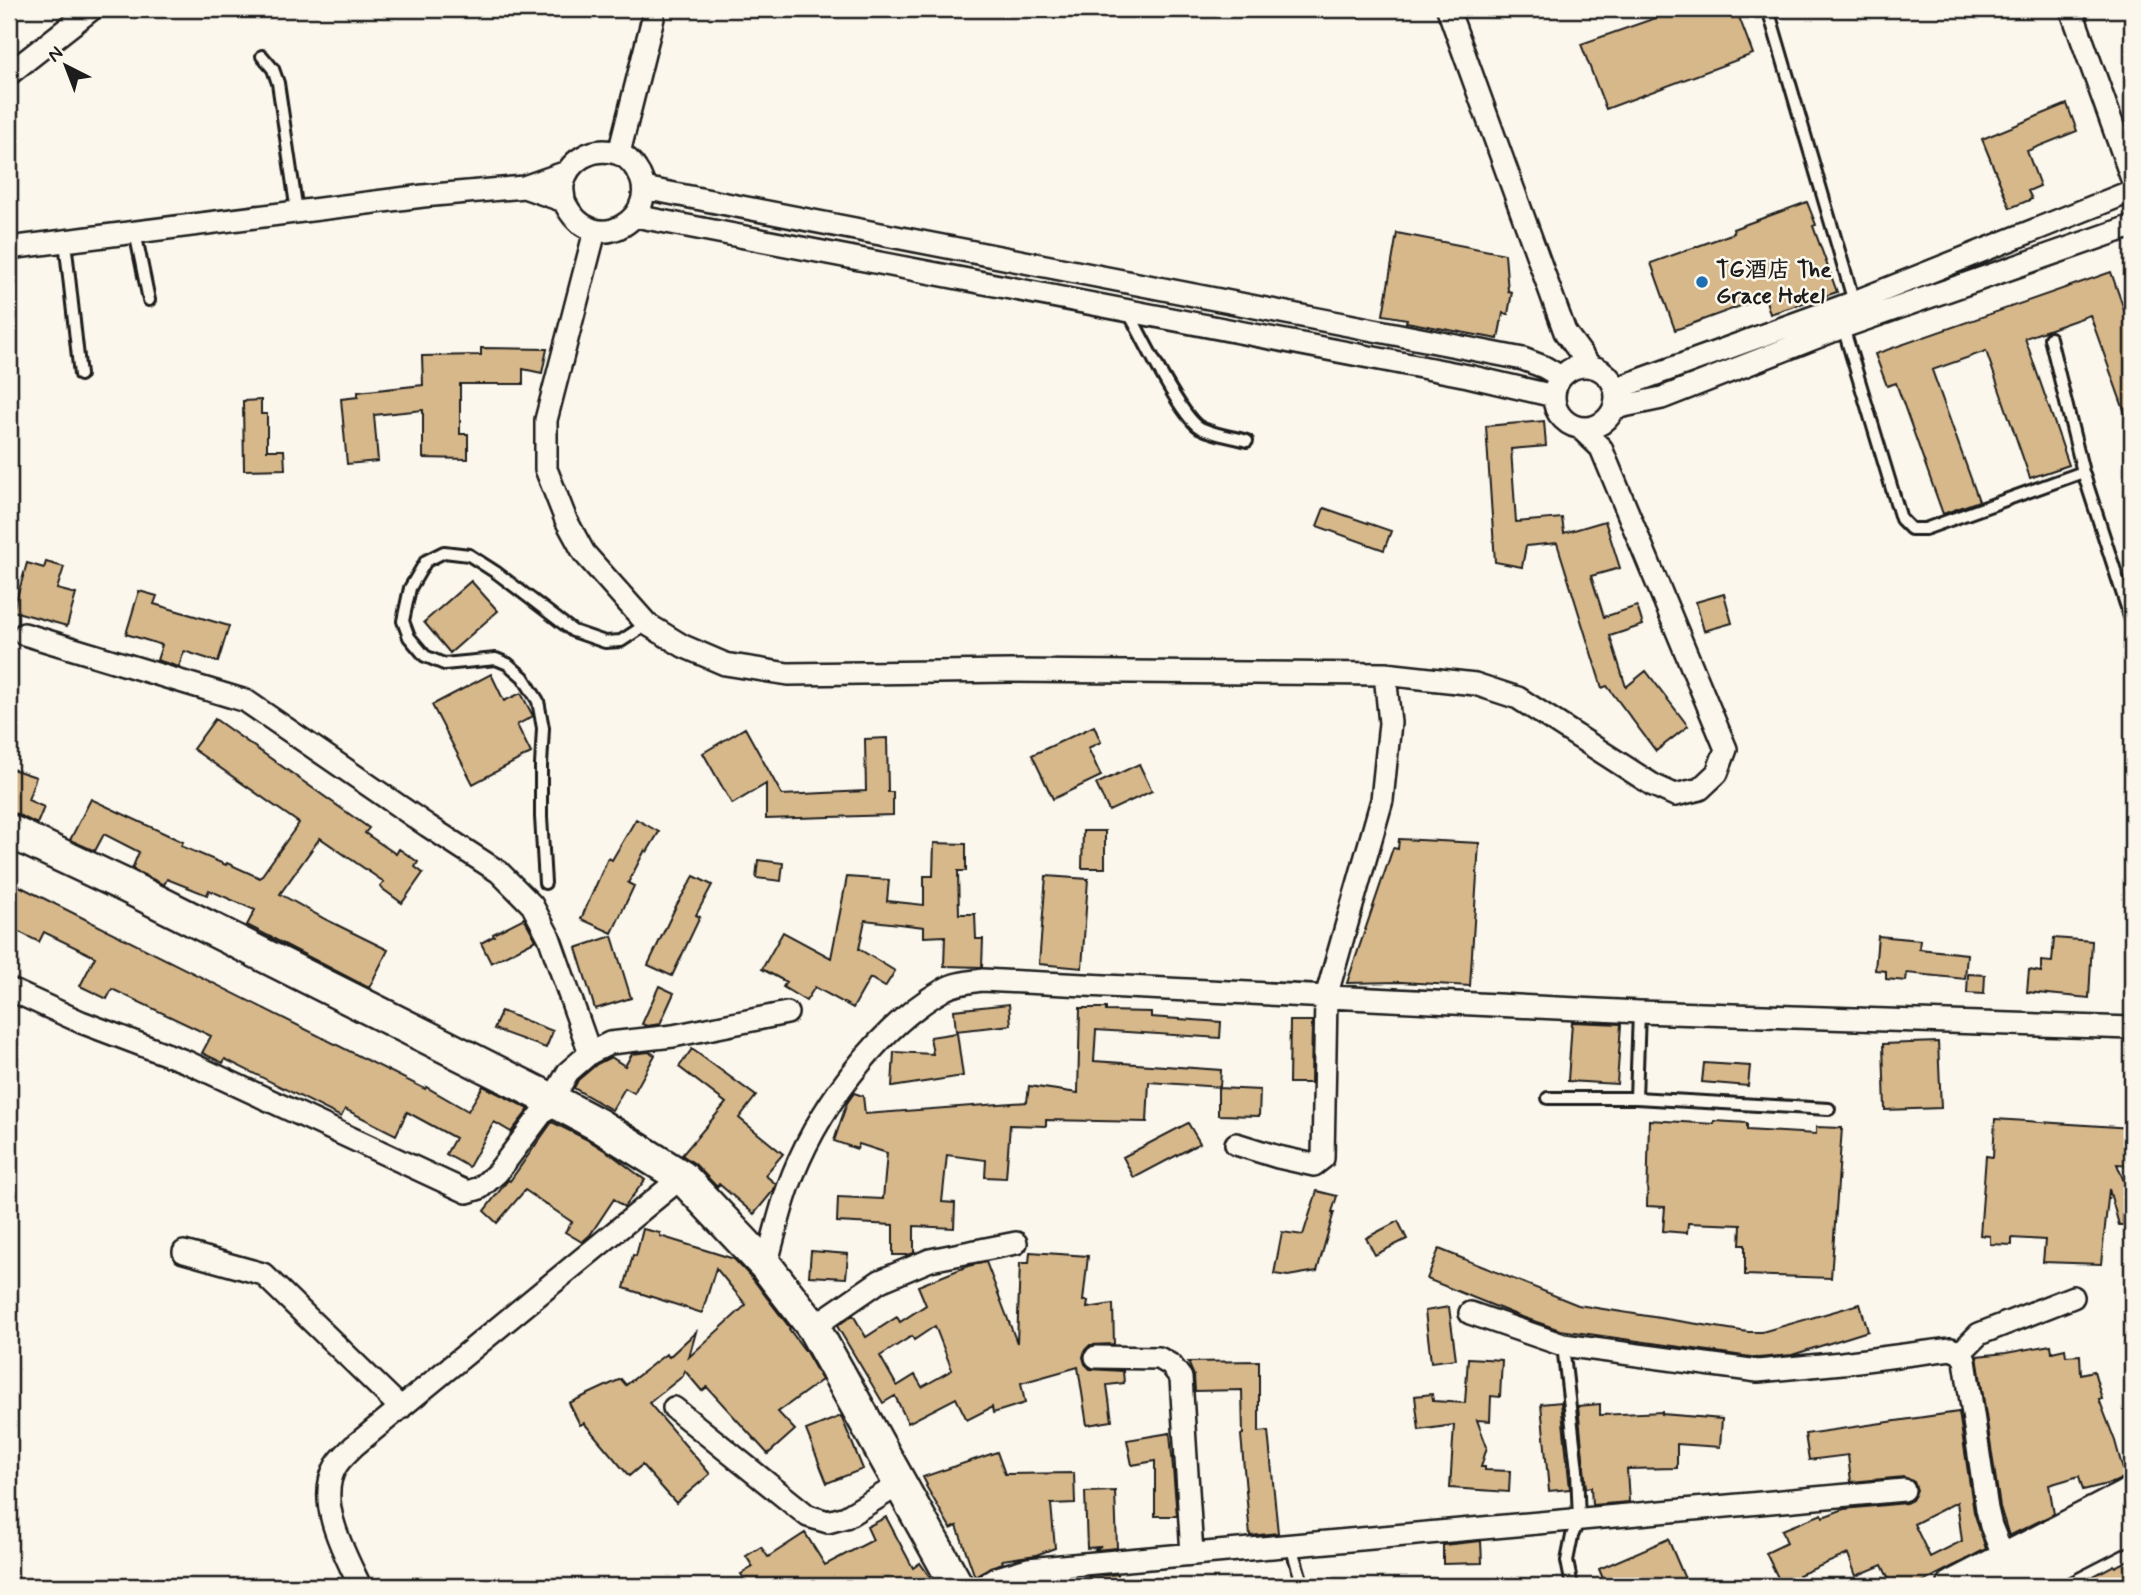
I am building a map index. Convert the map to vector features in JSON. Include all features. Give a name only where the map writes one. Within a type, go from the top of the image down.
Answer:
[{"type":"street","points":[[9,74],[92,9]]},
{"type":"street","points":[[619,153],[653,9]]},
{"type":"street","points":[[1448,9],[1565,332],[1590,366]]},
{"type":"street","points":[[2071,9],[2132,179]]},
{"type":"street","points":[[604,150],[619,153],[631,162],[640,174],[644,188],[642,203],[635,216],[624,226],[610,231],[595,231],[581,225],[570,215],[564,201],[563,186],[567,172],[577,160],[589,153],[604,150]]},
{"type":"street","points":[[9,248],[423,196],[524,187],[567,172]]},
{"type":"street","points":[[524,187],[564,201]]},
{"type":"street","points":[[644,188],[1523,359],[1544,368],[1560,382]]},
{"type":"street","points":[[1580,428],[1597,426],[1611,406],[1854,302],[2132,191]]},
{"type":"street","points":[[635,216],[1468,376],[1560,382]]},
{"type":"street","points":[[1611,406],[1662,398],[1843,327],[2132,226]]},
{"type":"street","points":[[595,231],[546,420],[546,469],[566,520],[584,554],[647,624],[683,646],[725,664],[788,674],[1024,671],[1385,674],[1475,684],[1518,698],[1653,785],[1675,795],[1700,789],[1717,773],[1726,749],[1601,448],[1580,428],[1564,420],[1559,414],[1565,332]]},
{"type":"street","points":[[872,262],[878,235]]},
{"type":"street","points":[[1128,311],[1133,284]]},
{"type":"street","points":[[1380,359],[1385,333]]},
{"type":"street","points":[[1560,382],[1572,368],[1590,366],[1599,368],[1606,374],[1611,406],[1601,448]]},
{"type":"street","points":[[24,634],[246,701],[499,872],[532,905],[549,937],[590,1053]]},
{"type":"street","points":[[1236,1144],[1314,1165],[1323,1158],[1326,997],[1382,800],[1390,723],[1385,674]]},
{"type":"street","points":[[9,831],[126,886],[552,1100],[597,1124],[682,1177],[766,1266],[813,1327],[957,1586]]},
{"type":"street","points":[[766,1266],[788,1188],[814,1130],[852,1071],[906,1016],[947,988],[982,980],[1639,1012],[2132,1028]]},
{"type":"street","points":[[9,989],[81,1022],[187,1062],[467,1192],[480,1188],[498,1173],[552,1100],[568,1072],[590,1053],[610,1043],[673,1036],[786,1013]]},
{"type":"street","points":[[360,1586],[336,1534],[328,1492],[335,1466],[354,1446],[682,1177]]},
{"type":"street","points":[[813,1327],[880,1282],[930,1260],[1016,1243]]},
{"type":"street","points":[[184,1252],[263,1273],[401,1408]]},
{"type":"street","points":[[1960,1353],[1979,1334],[2073,1297]]},
{"type":"street","points":[[1470,1313],[1563,1345],[1758,1371],[1951,1349],[1960,1353],[1965,1360],[1987,1509],[2009,1573]]},
{"type":"street","points":[[1096,1357],[1159,1358],[1171,1365],[1181,1378],[1192,1554]]},
{"type":"street","points":[[674,1408],[808,1516],[828,1522],[846,1517],[900,1485]]},
{"type":"street","points":[[984,1586],[997,1578],[1028,1569],[1904,1490]]},
{"type":"street","points":[[2009,1573],[2132,1494]]},
{"type":"street","points":[[1954,1586],[2009,1573],[2132,1525]]},
{"type":"lane","points":[[1768,9],[1854,302]]},
{"type":"lane","points":[[262,56],[273,69],[278,83],[297,212]]},
{"type":"lane","points":[[135,232],[149,300]]},
{"type":"lane","points":[[65,241],[80,375]]},
{"type":"lane","points":[[1128,311],[1169,386],[1199,427],[1247,441]]},
{"type":"lane","points":[[1843,327],[1900,519],[1910,529],[1925,529],[2082,472]]},
{"type":"lane","points":[[2050,338],[2082,472],[2132,623]]},
{"type":"lane","points":[[545,883],[541,817],[543,727],[538,701],[523,677],[508,664],[496,659],[444,664],[425,656],[409,637],[403,621],[410,588],[426,561],[444,552],[469,555],[573,631],[605,642],[621,641],[647,624]]},
{"type":"lane","points":[[1636,1098],[1639,1012]]},
{"type":"lane","points":[[1548,1098],[1636,1098],[1829,1109]]},
{"type":"lane","points":[[1563,1345],[1577,1470],[1579,1520],[1572,1536],[1567,1561],[1572,1586]]},
{"type":"lane","points":[[1291,1546],[1303,1586]]},
{"type":"building","points":[[1681,9],[1736,9],[1753,54],[1606,109],[1581,44]]},
{"type":"building","points":[[2067,104],[2077,131],[2027,151],[2040,186],[2028,191],[2032,199],[2010,208],[1982,139]]},
{"type":"building","points":[[1807,202],[1837,292],[1770,314],[1765,297],[1675,330],[1651,263],[1734,233],[1733,229]]},
{"type":"building","points":[[1397,233],[1505,254],[1508,291],[1512,292],[1508,314],[1503,313],[1498,339],[1406,322],[1407,319],[1383,315]]},
{"type":"building","points":[[2111,272],[2126,315],[2132,313],[2132,427],[2090,315],[2025,338],[2069,465],[2030,478],[1986,351],[1932,370],[1979,501],[1943,514],[1896,383],[1887,386],[1875,354]]},
{"type":"building","points":[[481,348],[547,349],[542,373],[523,369],[523,384],[460,384],[460,434],[468,434],[468,459],[423,458],[423,410],[374,415],[378,461],[347,464],[341,399],[358,397],[358,392],[423,385],[422,356],[481,355]]},
{"type":"building","points":[[261,400],[261,414],[267,414],[267,450],[284,450],[285,469],[244,470],[243,401]]},
{"type":"building","points":[[1544,421],[1546,446],[1511,449],[1516,522],[1562,518],[1564,533],[1605,521],[1620,568],[1591,576],[1604,617],[1637,606],[1643,625],[1610,636],[1626,687],[1646,671],[1688,726],[1656,751],[1607,686],[1602,688],[1557,543],[1526,546],[1522,567],[1495,562],[1486,426]]},
{"type":"building","points":[[1324,508],[1391,531],[1384,550],[1317,526]]},
{"type":"building","points":[[46,562],[64,567],[57,589],[76,594],[67,626],[13,611],[27,563],[44,568]]},
{"type":"building","points":[[471,581],[498,611],[450,653],[424,622]]},
{"type":"building","points":[[139,591],[157,596],[154,604],[229,626],[218,662],[184,651],[179,667],[157,660],[162,645],[126,634]]},
{"type":"building","points":[[1724,594],[1732,623],[1704,631],[1696,602]]},
{"type":"building","points":[[491,674],[504,701],[521,693],[533,716],[517,725],[531,753],[473,784],[432,705]]},
{"type":"building","points":[[215,719],[369,828],[365,833],[396,854],[399,849],[418,862],[415,867],[423,873],[402,903],[380,887],[384,882],[320,838],[280,894],[388,950],[369,988],[247,925],[255,910],[209,890],[207,895],[167,879],[164,885],[132,869],[139,852],[104,834],[95,851],[70,840],[91,799],[183,842],[181,846],[260,878],[299,823],[193,749]]},
{"type":"building","points":[[1094,726],[1101,742],[1088,748],[1101,776],[1053,799],[1032,755]]},
{"type":"building","points":[[745,728],[782,795],[866,791],[865,739],[887,738],[888,792],[893,792],[893,815],[766,819],[766,784],[732,804],[703,753]]},
{"type":"building","points":[[1139,764],[1152,791],[1109,811],[1096,784]]},
{"type":"building","points":[[9,768],[36,777],[28,800],[44,807],[37,824],[9,813]]},
{"type":"building","points":[[636,819],[659,832],[647,852],[645,850],[628,883],[634,886],[612,933],[581,919],[608,858],[612,860]]},
{"type":"building","points":[[1083,831],[1105,831],[1105,868],[1082,868]]},
{"type":"building","points":[[1399,839],[1479,843],[1470,986],[1401,982],[1347,983],[1393,848],[1398,849]]},
{"type":"building","points":[[934,843],[966,844],[966,871],[958,871],[959,914],[975,914],[976,939],[983,939],[982,967],[944,966],[945,936],[924,937],[924,927],[865,920],[859,949],[895,971],[885,987],[870,978],[853,1008],[815,987],[806,1001],[783,987],[786,982],[762,969],[783,932],[831,958],[847,877],[889,880],[887,901],[924,905],[924,876],[933,876]]},
{"type":"building","points":[[758,860],[783,863],[781,881],[756,878]]},
{"type":"building","points":[[694,876],[712,885],[696,915],[700,917],[672,976],[648,965],[676,906]]},
{"type":"building","points":[[1046,876],[1088,879],[1082,968],[1039,964]]},
{"type":"building","points":[[9,881],[425,1089],[426,1087],[468,1111],[483,1086],[529,1109],[511,1132],[494,1122],[469,1167],[446,1154],[455,1138],[407,1112],[396,1135],[345,1109],[341,1117],[225,1059],[223,1063],[202,1053],[211,1036],[112,989],[107,999],[80,986],[95,957],[44,932],[39,942],[9,927]]},
{"type":"building","points":[[524,918],[536,940],[491,963],[481,943]]},
{"type":"building","points":[[612,936],[631,998],[595,1009],[576,948]]},
{"type":"building","points":[[1878,936],[1920,940],[1919,949],[1967,954],[1965,979],[1907,973],[1906,981],[1886,979],[1886,971],[1875,970]]},
{"type":"building","points":[[2054,938],[2092,941],[2089,998],[2027,992],[2029,970],[2041,972],[2041,961],[2052,962]]},
{"type":"building","points":[[1968,974],[1985,975],[1984,994],[1967,993]]},
{"type":"building","points":[[659,986],[674,993],[660,1024],[647,1026],[642,1024]]},
{"type":"building","points":[[1009,1004],[1011,1025],[956,1031],[954,1010]]},
{"type":"building","points":[[1080,1008],[1151,1012],[1151,1017],[1221,1022],[1220,1038],[1096,1030],[1094,1061],[1221,1070],[1220,1087],[1149,1082],[1147,1122],[1046,1120],[1046,1126],[1010,1125],[1006,1178],[985,1177],[986,1160],[947,1155],[942,1202],[955,1203],[954,1228],[914,1226],[914,1253],[893,1255],[893,1225],[837,1222],[838,1197],[883,1199],[887,1153],[859,1144],[857,1149],[834,1141],[847,1103],[854,1093],[863,1096],[865,1114],[1027,1102],[1029,1086],[1078,1093]]},
{"type":"building","points":[[501,1011],[553,1031],[546,1048],[494,1029]]},
{"type":"building","points":[[1290,1021],[1312,1021],[1311,1083],[1289,1083]]},
{"type":"building","points":[[1572,1022],[1621,1024],[1617,1084],[1568,1081]]},
{"type":"building","points":[[957,1033],[963,1076],[892,1087],[894,1052],[933,1054],[930,1037]]},
{"type":"building","points":[[1938,1042],[1941,1108],[1885,1110],[1883,1044]]},
{"type":"building","points":[[692,1049],[756,1096],[739,1118],[783,1154],[765,1175],[776,1184],[773,1191],[754,1214],[719,1184],[717,1187],[695,1164],[682,1155],[726,1103],[679,1067]]},
{"type":"building","points":[[649,1052],[655,1055],[634,1093],[625,1088],[612,1110],[574,1088],[578,1080],[597,1064],[611,1057],[625,1066],[632,1054]]},
{"type":"building","points":[[1704,1063],[1750,1066],[1748,1086],[1702,1082]]},
{"type":"building","points":[[1218,1088],[1260,1090],[1259,1116],[1218,1115]]},
{"type":"building","points":[[1995,1119],[2132,1128],[2132,1165],[2117,1164],[2125,1184],[2123,1225],[2119,1225],[2109,1189],[2101,1264],[2043,1262],[2045,1240],[2012,1238],[2012,1245],[1990,1244],[1990,1236],[1980,1235],[1986,1156],[1993,1157]]},
{"type":"building","points":[[1649,1120],[1747,1123],[1747,1130],[1816,1134],[1816,1127],[1842,1128],[1831,1278],[1745,1275],[1745,1245],[1740,1245],[1741,1225],[1688,1223],[1687,1233],[1663,1231],[1665,1207],[1647,1206]]},
{"type":"building","points":[[552,1122],[588,1140],[645,1180],[624,1207],[614,1199],[590,1235],[582,1242],[565,1232],[572,1222],[525,1190],[497,1223],[484,1211],[508,1180],[510,1181]]},
{"type":"building","points":[[1188,1123],[1200,1143],[1134,1178],[1123,1157]]},
{"type":"building","points":[[1317,1191],[1337,1196],[1317,1271],[1288,1276],[1274,1274],[1282,1232],[1303,1235]]},
{"type":"building","points":[[1398,1221],[1407,1239],[1375,1255],[1366,1238]]},
{"type":"building","points":[[643,1229],[734,1259],[790,1328],[822,1380],[778,1412],[795,1430],[768,1454],[707,1387],[702,1391],[685,1371],[683,1376],[649,1403],[710,1474],[676,1503],[642,1465],[629,1476],[584,1423],[580,1425],[569,1403],[621,1379],[626,1385],[666,1354],[669,1357],[696,1332],[689,1357],[746,1305],[716,1268],[702,1313],[624,1288]]},
{"type":"building","points":[[1439,1249],[1578,1305],[1762,1332],[1860,1304],[1868,1331],[1792,1355],[1758,1358],[1560,1330],[1427,1279]]},
{"type":"building","points":[[811,1251],[848,1254],[846,1278],[809,1276]]},
{"type":"building","points":[[1030,1252],[1088,1256],[1083,1301],[1088,1301],[1087,1308],[1113,1304],[1114,1344],[1090,1345],[1083,1357],[1090,1369],[1123,1371],[1124,1383],[1107,1385],[1112,1421],[1087,1425],[1078,1367],[1021,1383],[1025,1403],[993,1413],[992,1407],[967,1420],[956,1398],[908,1423],[895,1396],[883,1403],[837,1326],[853,1315],[866,1337],[897,1317],[900,1322],[926,1305],[918,1286],[968,1266],[986,1262],[1017,1343],[1020,1263],[1029,1263]],"holes":[[[935,1326],[952,1370],[922,1387],[915,1375],[897,1386],[880,1356],[912,1336],[914,1340]]]},
{"type":"building","points":[[1449,1307],[1456,1359],[1431,1362],[1425,1311]]},
{"type":"building","points":[[2051,1345],[2052,1352],[2065,1349],[2066,1356],[2080,1355],[2081,1374],[2094,1371],[2102,1399],[2099,1399],[2125,1477],[2083,1490],[2079,1476],[2049,1485],[2054,1514],[2009,1536],[2000,1507],[1977,1356]]},
{"type":"building","points":[[1468,1358],[1502,1360],[1500,1397],[1491,1396],[1490,1421],[1477,1420],[1487,1447],[1481,1467],[1485,1467],[1485,1470],[1510,1471],[1509,1492],[1450,1488],[1454,1425],[1419,1430],[1415,1396],[1432,1394],[1433,1401],[1465,1403]]},
{"type":"building","points":[[1259,1361],[1259,1432],[1268,1431],[1278,1533],[1250,1536],[1241,1435],[1242,1390],[1195,1391],[1194,1376],[1188,1362]]},
{"type":"building","points":[[1561,1402],[1570,1489],[1549,1491],[1541,1404]]},
{"type":"building","points":[[1600,1404],[1600,1415],[1662,1412],[1722,1419],[1720,1447],[1677,1444],[1677,1468],[1627,1469],[1629,1502],[1592,1505],[1591,1487],[1586,1488],[1578,1406]]},
{"type":"building","points":[[1959,1412],[1974,1512],[1986,1549],[1915,1586],[1892,1586],[1882,1565],[1856,1576],[1848,1554],[1799,1575],[1804,1586],[1782,1586],[1766,1553],[1787,1543],[1782,1530],[1822,1514],[1823,1517],[1844,1509],[1906,1503],[1912,1500],[1917,1490],[1914,1482],[1904,1477],[1851,1482],[1848,1455],[1809,1460],[1805,1434]],"holes":[[[1957,1502],[1962,1541],[1930,1557],[1914,1524]]]},
{"type":"building","points":[[841,1416],[863,1469],[827,1483],[806,1430]]},
{"type":"building","points":[[1170,1433],[1177,1516],[1155,1516],[1155,1461],[1132,1465],[1127,1440]]},
{"type":"building","points":[[997,1452],[1005,1474],[1074,1473],[1075,1503],[1051,1504],[1055,1548],[1036,1555],[1002,1560],[1003,1563],[990,1567],[975,1577],[957,1526],[951,1529],[923,1477]]},
{"type":"building","points":[[1115,1491],[1117,1548],[1087,1548],[1085,1492]]},
{"type":"building","points":[[886,1517],[913,1568],[920,1563],[936,1586],[749,1586],[741,1574],[753,1567],[746,1556],[761,1547],[768,1557],[805,1533],[825,1565],[873,1540],[867,1527]]},
{"type":"building","points":[[1668,1539],[1688,1586],[1606,1586],[1599,1569]]},
{"type":"building","points":[[1481,1541],[1482,1563],[1443,1564],[1443,1545]]},
{"type":"building","points":[[2132,1558],[2132,1586],[2075,1586],[2114,1565],[2115,1567]]},
{"type":"building","points":[[1118,1574],[1118,1586],[1088,1586],[1088,1577]]},
{"type":"place","name":"TG酒店 The Grace Hotel","points":[[1702,282]]}]
